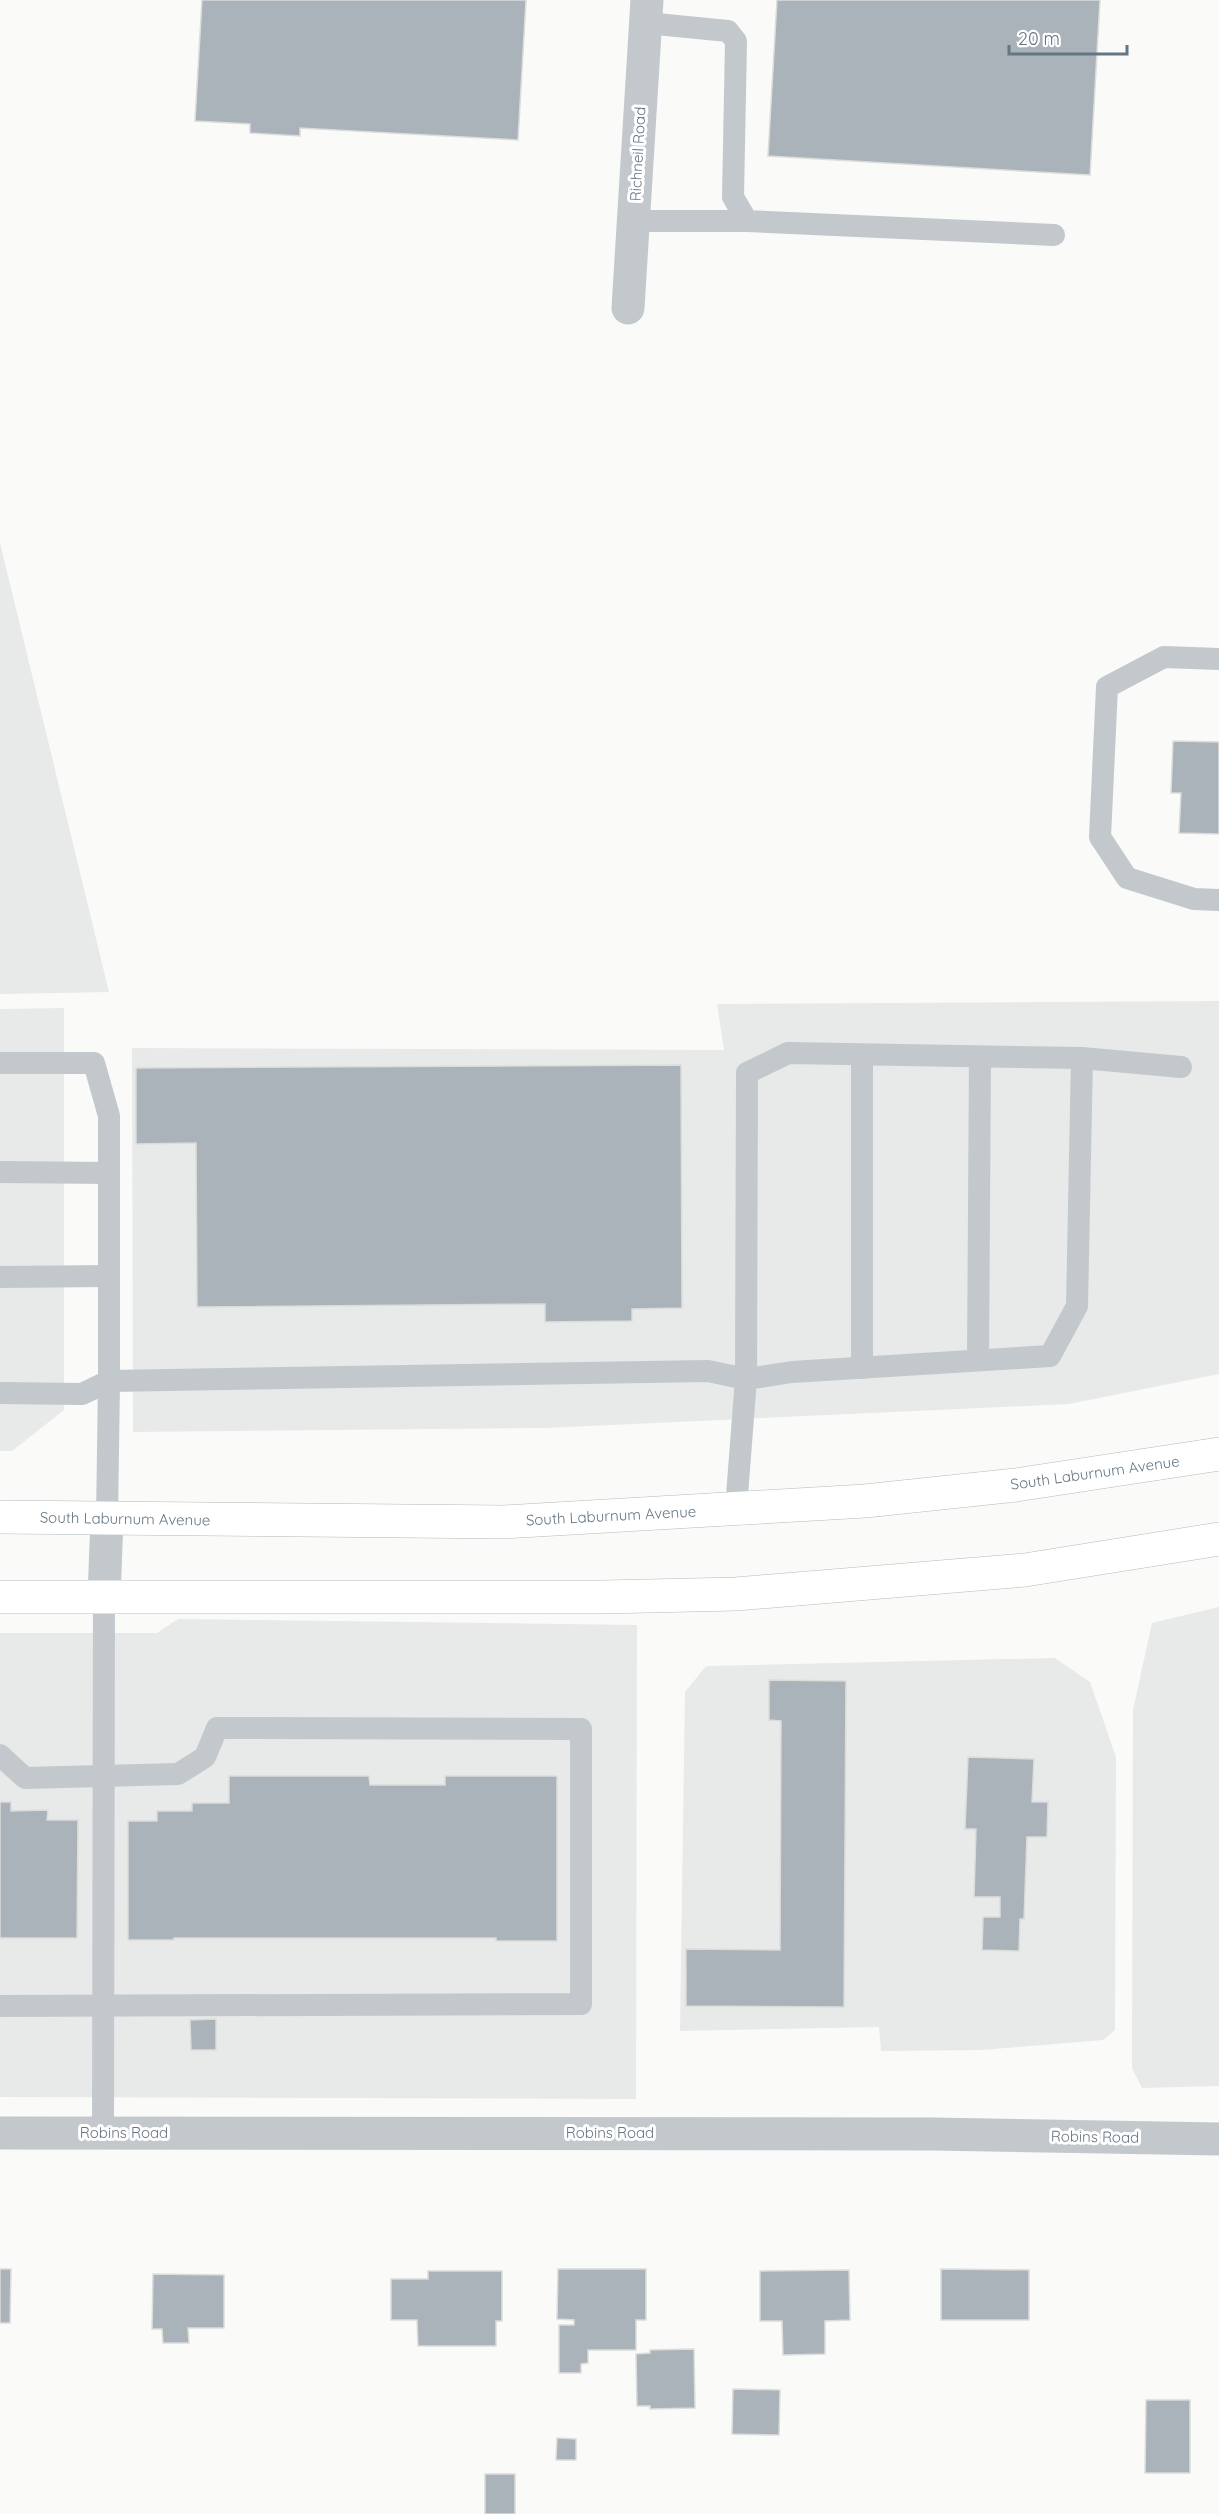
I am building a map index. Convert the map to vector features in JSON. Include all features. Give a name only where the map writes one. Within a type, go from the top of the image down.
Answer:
[{"type":"main road","name":"South Laburnum Avenue","points":[[0,1517],[504,1522],[865,1501],[1016,1485],[1219,1454]]},
{"type":"main road","points":[[0,1597],[604,1597],[736,1594],[1025,1570],[1219,1539]]},
{"type":"street","name":"Richneil Road","points":[[628,308],[646,12]]},
{"type":"street","points":[[104,1597],[107,1519]]},
{"type":"street","name":"Robins Road","points":[[0,2133],[920,2134],[1219,2139]]},
{"type":"lane","points":[[646,12],[728,31],[736,40],[733,197],[747,221]]},
{"type":"lane","points":[[634,221],[747,221],[1054,235]]},
{"type":"lane","points":[[1219,659],[1164,657],[1107,687],[1100,837],[1127,878],[1194,899],[1219,900]]},
{"type":"lane","points":[[736,1508],[747,1379],[747,1073],[788,1053],[1082,1058],[1181,1067]]},
{"type":"lane","points":[[862,1054],[862,1368]]},
{"type":"lane","points":[[978,1360],[980,1057]]},
{"type":"lane","points":[[0,1393],[82,1394],[109,1381],[708,1371],[747,1379],[792,1372],[1050,1356],[1077,1306],[1082,1058]]},
{"type":"lane","points":[[0,1063],[94,1062],[109,1116],[107,1519]]},
{"type":"lane","points":[[0,1172],[109,1173]]},
{"type":"lane","points":[[0,1277],[109,1276]]},
{"type":"lane","points":[[104,1597],[104,2134]]},
{"type":"lane","points":[[0,1755],[25,1778],[178,1774],[206,1757],[217,1728],[581,1729],[581,2004],[0,2006]]},
{"type":"shaded area","points":[[0,543],[109,992],[0,994]]},
{"type":"shaded area","points":[[1219,1001],[1219,1374],[1069,1404],[545,1428],[133,1432],[132,1048],[724,1050],[717,1004]]},
{"type":"shaded area","points":[[64,1008],[64,1410],[12,1451],[0,1451],[0,1009]]},
{"type":"shaded area","points":[[1219,1607],[1219,2086],[1142,2088],[1132,2068],[1133,1710],[1152,1623]]},
{"type":"shaded area","points":[[178,1619],[637,1625],[636,2099],[0,2097],[0,1633],[157,1633]]},
{"type":"shaded area","points":[[1055,1658],[1090,1682],[1116,1757],[1115,2030],[1103,2040],[981,2050],[881,2051],[879,2027],[680,2031],[685,1692],[706,1666]]},
{"type":"building","points":[[202,0],[526,0],[518,140],[300,128],[300,136],[250,133],[250,124],[195,121]]},
{"type":"building","points":[[777,0],[1100,0],[1090,175],[768,156]]},
{"type":"building","points":[[1173,741],[1219,742],[1219,834],[1179,833],[1181,793],[1171,793]]},
{"type":"building","points":[[681,1065],[682,1308],[632,1309],[632,1321],[545,1322],[545,1304],[197,1307],[196,1143],[136,1144],[136,1068]]},
{"type":"building","points":[[769,1680],[846,1681],[844,2007],[686,2006],[686,1949],[780,1950],[781,1721],[769,1720]]},
{"type":"building","points":[[968,1757],[1034,1759],[1032,1802],[1048,1802],[1047,1837],[1027,1837],[1024,1919],[1020,1919],[1019,1951],[982,1950],[983,1917],[1000,1917],[1000,1897],[974,1897],[976,1829],[965,1829]]},
{"type":"building","points":[[229,1776],[369,1776],[370,1785],[445,1785],[445,1776],[557,1776],[557,1941],[496,1941],[496,1938],[128,1940],[128,1821],[157,1821],[157,1811],[192,1811],[192,1803],[229,1803]]},
{"type":"building","points":[[0,1802],[11,1802],[11,1811],[48,1810],[47,1820],[78,1820],[77,1938],[0,1938]]},
{"type":"building","points":[[216,2019],[216,2050],[191,2050],[190,2020]]},
{"type":"building","points":[[0,2269],[11,2269],[10,2323],[0,2323]]},
{"type":"building","points":[[558,2269],[646,2269],[646,2320],[636,2320],[636,2350],[588,2350],[588,2363],[581,2364],[581,2373],[559,2373],[559,2325],[574,2325],[574,2320],[557,2319]]},
{"type":"building","points":[[941,2269],[1029,2270],[1029,2320],[941,2320]]},
{"type":"building","points":[[849,2270],[850,2320],[825,2321],[825,2354],[783,2355],[782,2321],[760,2321],[760,2271]]},
{"type":"building","points":[[428,2271],[502,2271],[502,2321],[496,2321],[496,2346],[418,2346],[417,2320],[391,2320],[391,2279],[428,2279]]},
{"type":"building","points":[[153,2274],[224,2275],[224,2328],[188,2328],[189,2343],[163,2343],[162,2329],[152,2329]]},
{"type":"building","points":[[694,2349],[695,2408],[650,2409],[650,2406],[637,2406],[636,2354],[650,2353],[650,2350]]},
{"type":"building","points":[[733,2389],[780,2390],[779,2435],[732,2434]]},
{"type":"building","points":[[1146,2400],[1190,2400],[1190,2473],[1145,2473]]},
{"type":"building","points":[[557,2438],[576,2439],[576,2460],[556,2460]]},
{"type":"building","points":[[485,2474],[515,2474],[515,2514],[485,2514]]}]
